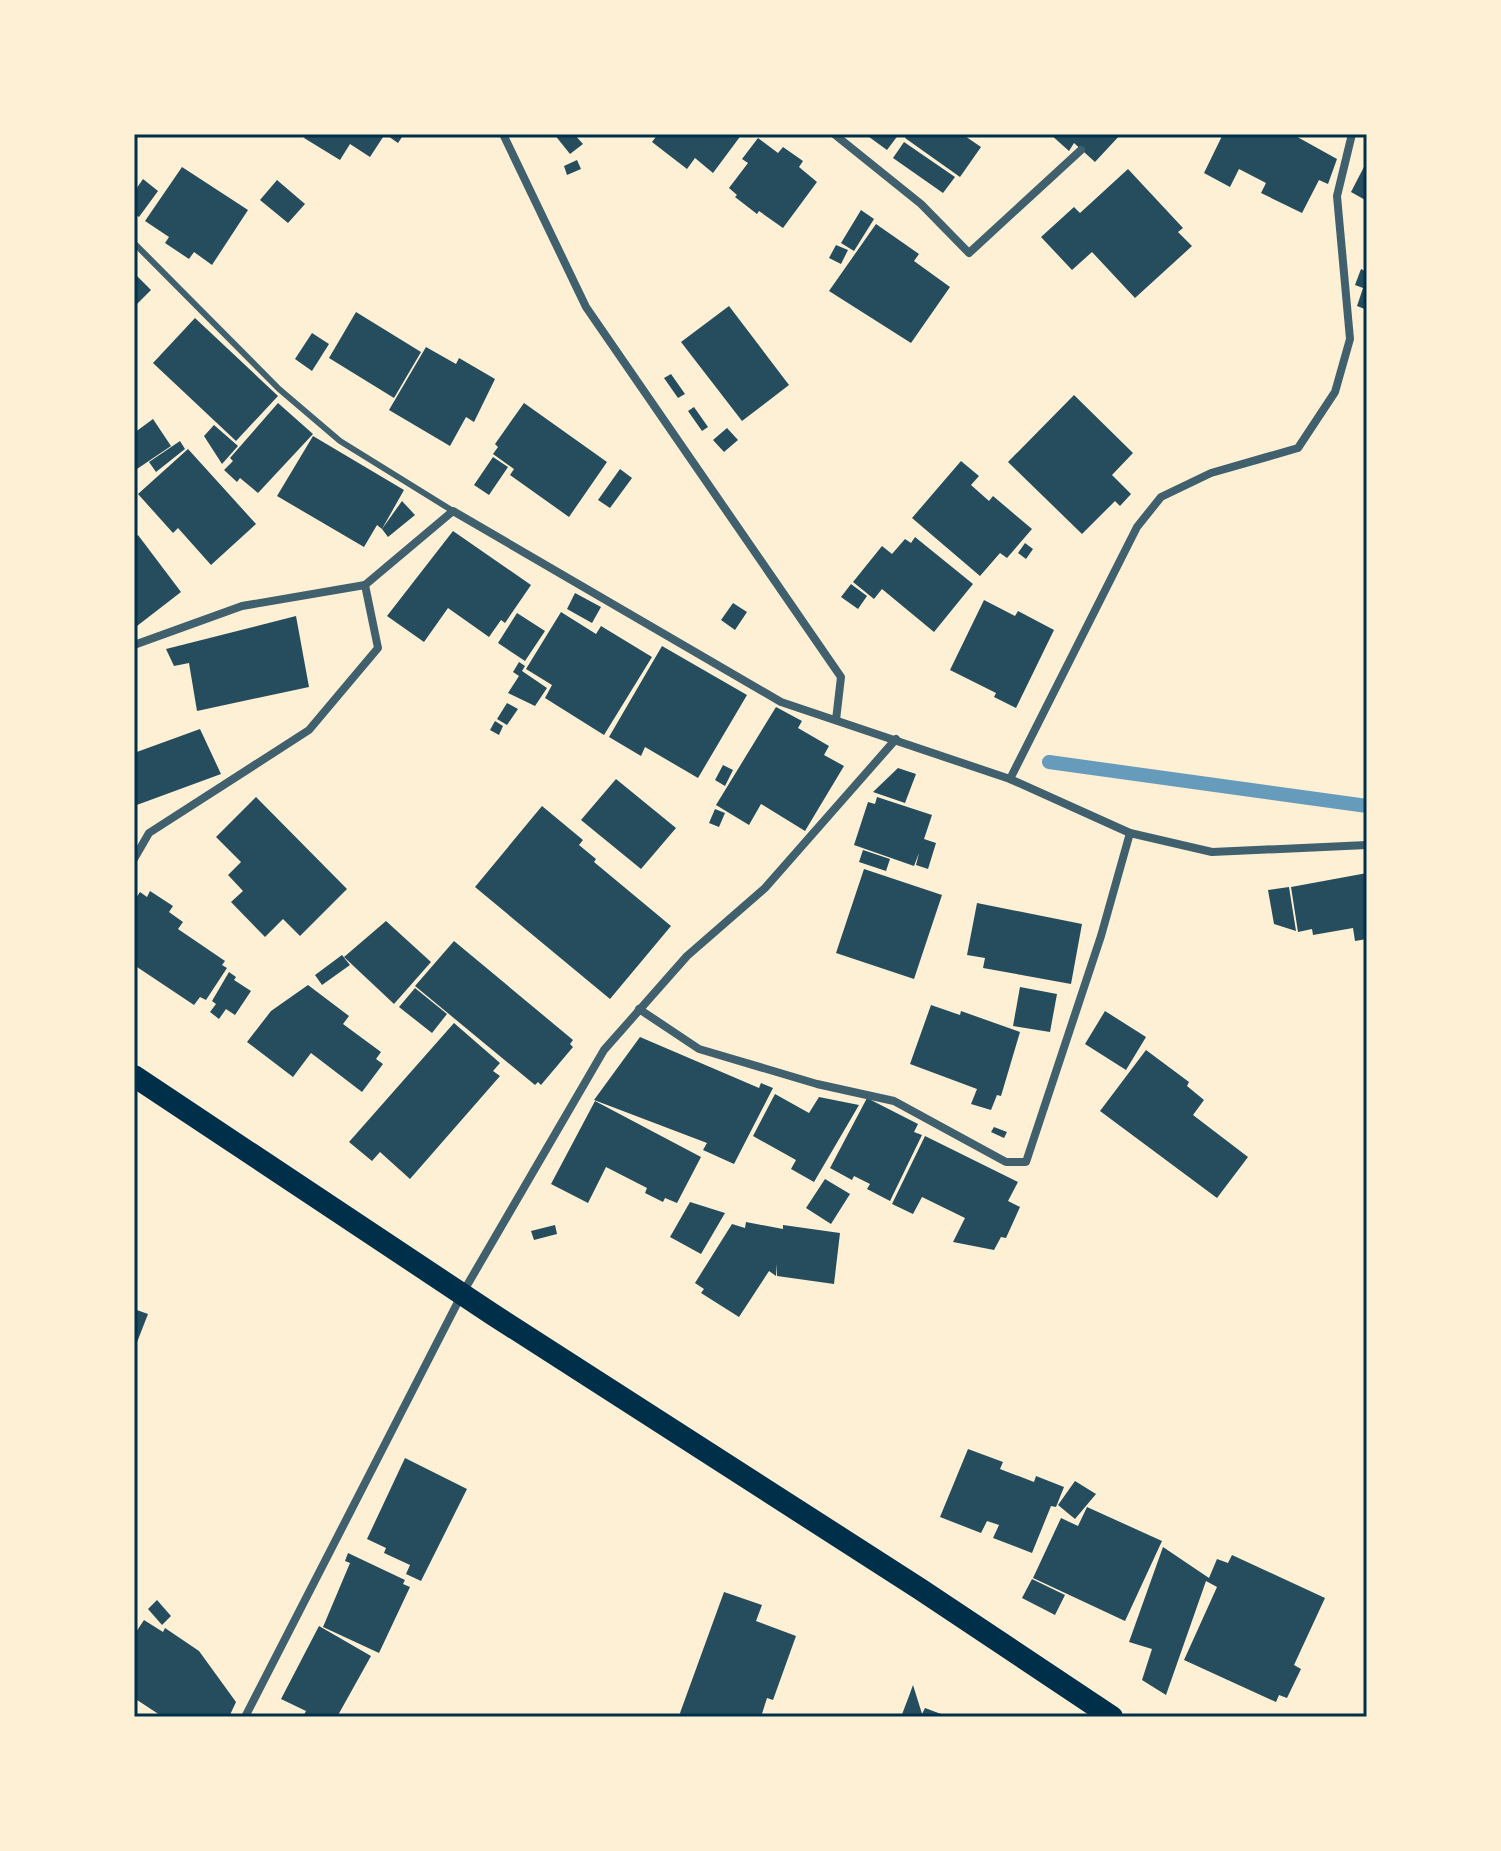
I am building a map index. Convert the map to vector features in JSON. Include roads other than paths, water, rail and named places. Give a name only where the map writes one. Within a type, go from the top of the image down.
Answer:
[{"type":"highway","points":[[134,1076],[462,1294],[1112,1717]]},
{"type":"street","points":[[503,134],[586,307],[841,677],[836,720]]},
{"type":"street","points":[[834,134],[921,204],[969,253],[1081,150]]},
{"type":"street","points":[[1010,779],[1137,527],[1161,497],[1211,473],[1298,448],[1335,392],[1350,339],[1337,196],[1352,134]]},
{"type":"street","points":[[134,645],[242,606],[365,585],[453,511],[781,702],[1010,779],[1130,833],[1212,852],[1367,845]]},
{"type":"street","points":[[134,859],[149,833],[200,804],[309,730],[378,648],[365,585]]},
{"type":"street","points":[[245,1717],[462,1294],[604,1050],[687,956],[765,888],[896,739]]},
{"type":"street","points":[[639,1009],[699,1049],[817,1084],[894,1101],[1006,1162],[1026,1162],[1101,936],[1130,833]]},
{"type":"lane","points":[[134,243],[279,389],[340,441],[453,511]]},
{"type":"waterway","points":[[1049,762],[1367,806]]}]
